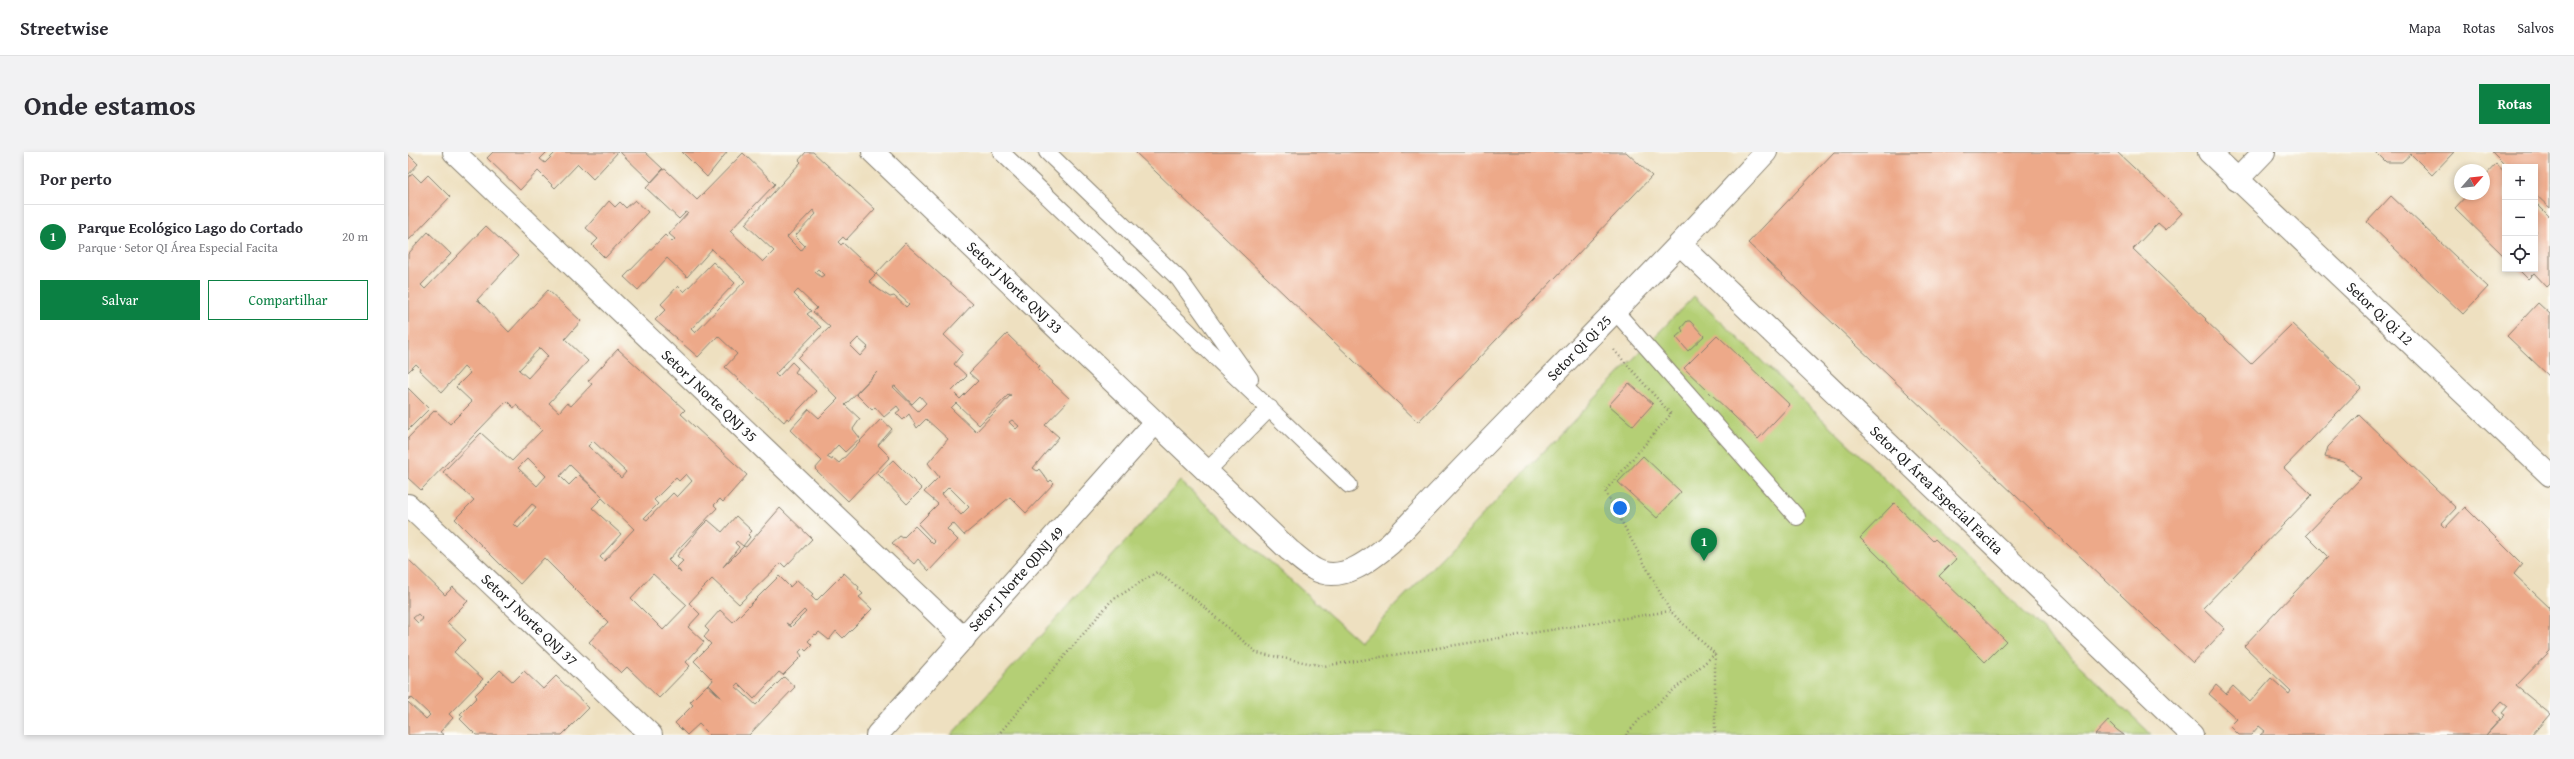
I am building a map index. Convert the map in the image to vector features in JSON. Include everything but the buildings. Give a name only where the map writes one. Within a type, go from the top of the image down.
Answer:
[{"type":"street","name":"Setor J Norte QNJ 35","points":[[454,152],[964,639]]},
{"type":"street","name":"Setor J Norte QNJ 33","points":[[873,152],[1206,472]]},
{"type":"street","name":"Setor Qi Qi 25","points":[[1206,472],[1289,550],[1315,570],[1336,574],[1367,564],[1391,543],[1614,310],[1681,245],[1766,152]]},
{"type":"street","name":"Setor Qi Qi 12","points":[[2209,152],[2550,475]]},
{"type":"street","points":[[2237,180],[2264,152]]},
{"type":"street","name":"Setor QI Área Especial Facita","points":[[1681,245],[2192,735]]},
{"type":"street","name":"Setor J Norte QDNJ 49","points":[[877,735],[964,639],[1154,423]]},
{"type":"street","name":"Setor J Norte QNJ 37","points":[[408,505],[651,735]]},
{"type":"lane","points":[[1001,152],[1349,485]]},
{"type":"lane","points":[[1047,152],[1179,279],[1270,408]]},
{"type":"lane","points":[[1614,310],[1797,517]]},
{"type":"lane","points":[[1206,472],[1270,408]]},
{"type":"path","points":[[1596,329],[1671,414],[1605,491],[1670,610],[1715,654],[1715,735]]},
{"type":"path","points":[[998,735],[1111,601],[1157,572],[1197,601],[1257,653],[1324,666],[1670,610]]},
{"type":"path","points":[[1626,735],[1640,719],[1715,654]]},
{"type":"green space","points":[[1694,296],[2152,735],[951,735],[1180,481],[1360,642]]},
{"type":"place","name":"Parque Ecológico Lago do Cortado","points":[[1704,561]]}]
